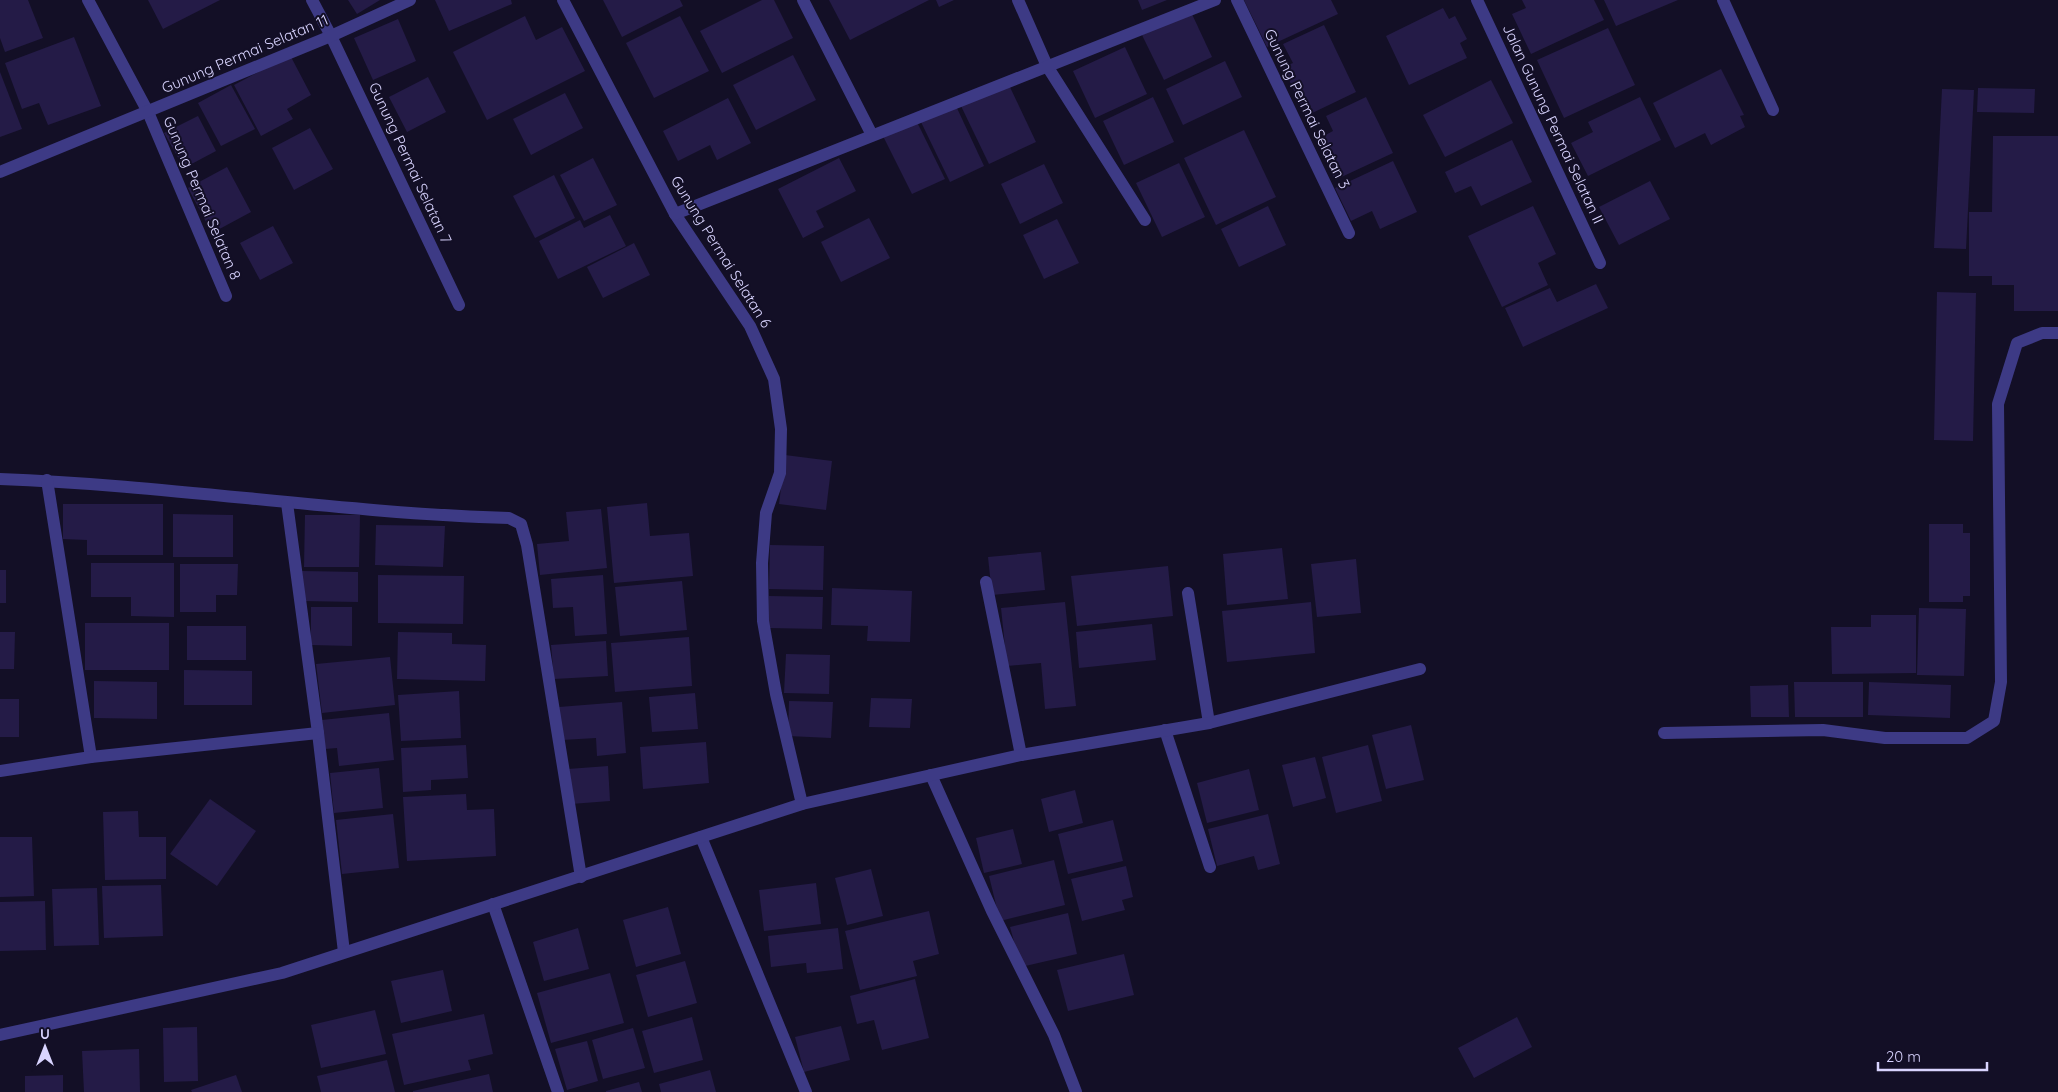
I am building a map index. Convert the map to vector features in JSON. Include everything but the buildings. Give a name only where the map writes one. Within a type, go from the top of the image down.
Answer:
[{"type":"street","name":"Gunung Permai Selatan 8","points":[[88,0],[148,112],[226,296]]},
{"type":"street","name":"Gunung Permai Selatan 7","points":[[312,0],[459,305]]},
{"type":"street","name":"Gunung Permai Selatan 11","points":[[0,172],[331,36],[410,0]]},
{"type":"street","name":"Gunung Permai Selatan 6","points":[[563,0],[675,214],[750,326],[774,379],[781,429],[780,473],[766,513],[762,563],[763,621],[776,694],[802,804]]},
{"type":"street","points":[[803,0],[872,135]]},
{"type":"street","points":[[1018,0],[1047,66],[1145,220]]},
{"type":"street","points":[[675,214],[1215,0]]},
{"type":"street","name":"Gunung Permai Selatan 3","points":[[1237,0],[1348,233]]},
{"type":"street","name":"Jalan Gunung Permai Selatan II","points":[[1477,0],[1600,263]]},
{"type":"street","points":[[1723,0],[1773,110]]},
{"type":"street","points":[[1664,734],[1823,730],[1885,738],[1968,738],[1994,722],[2001,682],[1998,404],[2018,343],[2042,334],[2058,334]]},
{"type":"street","points":[[0,479],[48,480],[287,503],[509,518],[520,524],[527,544],[581,877]]},
{"type":"street","points":[[48,480],[91,757]]},
{"type":"street","points":[[287,503],[318,734],[344,952]]},
{"type":"street","points":[[986,582],[1021,755]]},
{"type":"street","points":[[1188,593],[1209,723]]},
{"type":"street","points":[[0,1035],[282,973],[802,804],[1021,755],[1209,723],[1420,669]]},
{"type":"street","points":[[1165,730],[1210,867]]},
{"type":"street","points":[[0,771],[91,757],[318,734]]},
{"type":"street","points":[[931,775],[992,911],[1054,1035],[1076,1092]]},
{"type":"street","points":[[701,837],[806,1092]]},
{"type":"street","points":[[493,904],[558,1092]]}]
